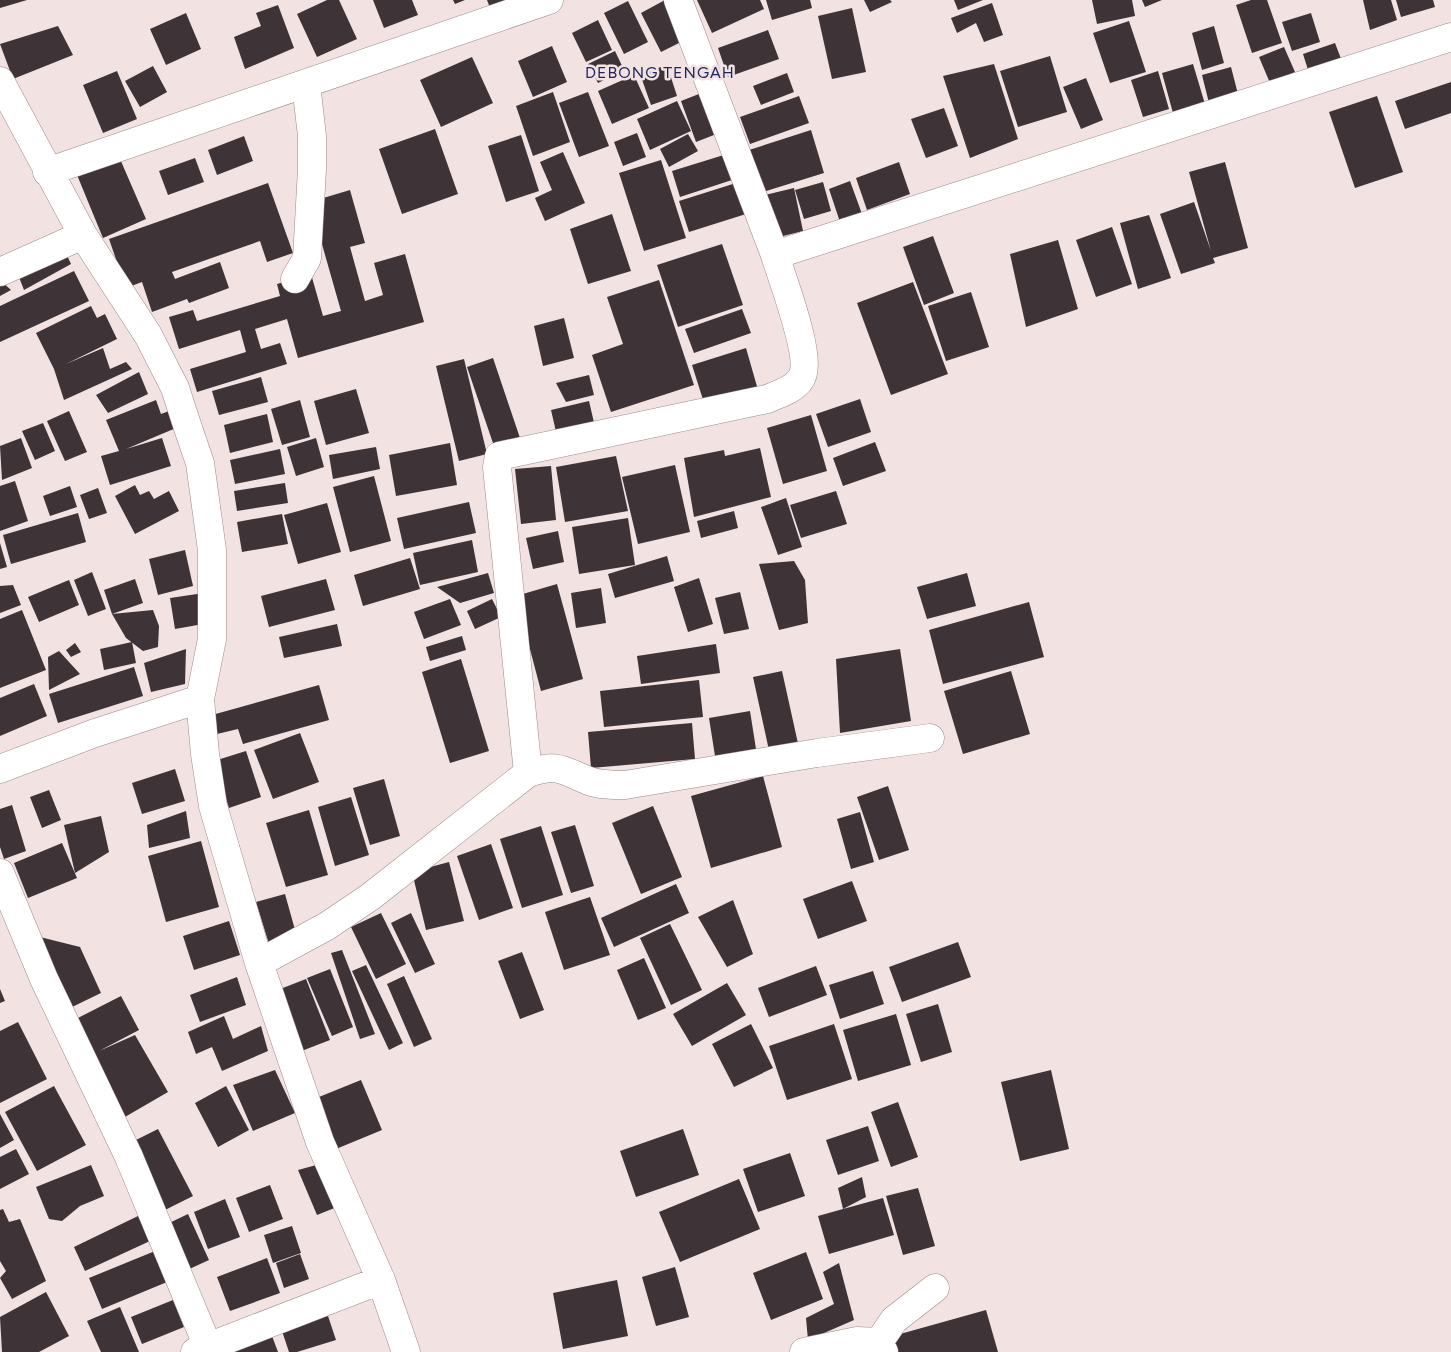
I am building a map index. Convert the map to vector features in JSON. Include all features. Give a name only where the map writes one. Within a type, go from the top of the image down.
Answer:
[{"type":"street","points":[[47,172],[550,0]]},
{"type":"street","points":[[528,773],[497,467],[499,456],[767,399],[786,392],[800,381],[806,369],[803,344],[775,255],[678,0]]},
{"type":"street","points":[[775,255],[1451,37]]},
{"type":"street","points":[[0,81],[47,172],[83,235],[148,335],[175,388],[200,463],[212,550],[212,639],[200,699],[205,754],[213,806],[259,963],[320,1142],[382,1280],[406,1352]]},
{"type":"street","points":[[295,278],[307,258],[312,136],[306,84]]},
{"type":"street","points":[[0,272],[83,235]]},
{"type":"street","points":[[0,769],[95,733],[200,699]]},
{"type":"street","points":[[259,963],[327,926],[370,896],[528,773],[546,767],[567,770],[590,781],[606,785],[625,785],[817,753],[930,738]]},
{"type":"street","points":[[0,873],[44,979],[129,1157],[201,1350],[382,1280]]},
{"type":"street","points":[[804,1352],[856,1341],[882,1347],[894,1320],[935,1288]]},
{"type":"building","points":[[0,0],[27,0],[0,8]]},
{"type":"building","points":[[327,0],[339,0],[357,39],[317,57],[297,14]]},
{"type":"building","points":[[373,0],[412,0],[418,15],[384,28]]},
{"type":"building","points":[[453,0],[465,0],[455,4]]},
{"type":"building","points":[[487,0],[527,0],[492,13]]},
{"type":"building","points":[[665,0],[685,40],[661,52],[641,13]]},
{"type":"building","points":[[697,0],[760,0],[764,9],[712,33]]},
{"type":"building","points":[[766,0],[810,0],[812,8],[772,20]]},
{"type":"building","points":[[864,0],[890,0],[892,2],[870,12]]},
{"type":"building","points":[[954,0],[983,0],[958,10]]},
{"type":"building","points":[[1092,0],[1132,0],[1135,16],[1097,24]]},
{"type":"building","points":[[1142,0],[1162,0],[1145,7]]},
{"type":"building","points":[[1251,0],[1267,0],[1282,43],[1252,53],[1236,5]]},
{"type":"building","points":[[1363,0],[1391,0],[1397,20],[1370,30]]},
{"type":"building","points":[[1396,0],[1433,0],[1435,7],[1401,17]]},
{"type":"building","points":[[628,1],[648,42],[624,54],[604,13]]},
{"type":"building","points":[[992,3],[1003,35],[984,42],[976,23],[957,33],[951,18]]},
{"type":"building","points":[[278,5],[294,48],[245,69],[234,37],[261,26],[256,13]]},
{"type":"building","points":[[852,8],[866,72],[832,79],[818,16]]},
{"type":"building","points":[[186,13],[201,49],[166,65],[150,29]]},
{"type":"building","points":[[1311,13],[1320,42],[1292,51],[1282,22]]},
{"type":"building","points":[[598,20],[612,50],[586,62],[572,33]]},
{"type":"building","points":[[1129,21],[1146,72],[1110,83],[1093,33]]},
{"type":"building","points":[[58,26],[73,55],[13,79],[0,44]]},
{"type":"building","points":[[1214,26],[1224,63],[1202,70],[1192,33]]},
{"type":"building","points":[[768,30],[779,59],[728,77],[718,48]]},
{"type":"building","points":[[1335,43],[1343,64],[1310,76],[1303,54]]},
{"type":"building","points":[[552,46],[567,82],[533,97],[518,61]]},
{"type":"building","points":[[1284,47],[1295,72],[1270,83],[1259,57]]},
{"type":"building","points":[[615,51],[624,70],[598,83],[588,64]]},
{"type":"building","points":[[1050,56],[1067,112],[1018,127],[1000,71]]},
{"type":"building","points":[[472,57],[493,103],[441,127],[420,80]]},
{"type":"building","points":[[994,64],[1018,139],[970,158],[943,76]]},
{"type":"building","points":[[1193,64],[1205,104],[1173,113],[1162,73]]},
{"type":"building","points":[[667,65],[677,96],[651,105],[640,74]]},
{"type":"building","points":[[153,66],[167,92],[140,107],[125,81]]},
{"type":"building","points":[[1231,67],[1239,98],[1210,107],[1202,75]]},
{"type":"building","points":[[117,71],[137,119],[103,133],[83,85]]},
{"type":"building","points":[[1158,71],[1169,109],[1143,117],[1131,80]]},
{"type":"building","points":[[787,73],[794,92],[761,105],[753,86]]},
{"type":"building","points":[[634,75],[649,108],[612,124],[598,91]]},
{"type":"building","points":[[1086,78],[1103,120],[1081,129],[1063,87]]},
{"type":"building","points":[[1451,82],[1451,113],[1405,129],[1395,101]]},
{"type":"building","points":[[553,92],[570,142],[533,156],[516,106]]},
{"type":"building","points":[[588,92],[609,146],[579,157],[559,103]]},
{"type":"building","points":[[704,92],[719,133],[696,142],[681,101]]},
{"type":"building","points":[[799,96],[809,123],[750,144],[740,117]]},
{"type":"building","points":[[1377,96],[1403,172],[1355,188],[1329,112]]},
{"type":"building","points":[[677,101],[691,131],[650,150],[637,119]]},
{"type":"building","points":[[944,108],[958,146],[926,158],[911,119]]},
{"type":"building","points":[[435,129],[458,194],[402,214],[379,149]]},
{"type":"building","points":[[811,130],[824,173],[763,192],[749,150]]},
{"type":"building","points":[[637,133],[646,157],[623,166],[614,142]]},
{"type":"building","points":[[688,134],[698,151],[669,167],[660,149]]},
{"type":"building","points":[[521,135],[539,191],[506,202],[488,146]]},
{"type":"building","points":[[244,136],[253,161],[217,175],[208,150]]},
{"type":"building","points":[[117,152],[146,219],[103,238],[75,170]]},
{"type":"building","points":[[563,152],[585,203],[545,221],[535,198],[552,190],[540,162]]},
{"type":"building","points":[[727,154],[735,179],[680,197],[672,171]]},
{"type":"building","points":[[195,158],[204,182],[168,195],[159,171]]},
{"type":"building","points":[[661,160],[686,238],[644,251],[619,173]]},
{"type":"building","points":[[899,162],[910,194],[867,210],[856,178]]},
{"type":"building","points":[[1225,162],[1248,248],[1213,258],[1215,263],[1181,274],[1160,214],[1194,202],[1211,251],[1189,172]]},
{"type":"building","points":[[850,181],[862,214],[840,222],[829,189]]},
{"type":"building","points":[[823,182],[831,211],[804,219],[795,190]]},
{"type":"building","points":[[268,183],[293,253],[267,262],[260,241],[172,272],[175,279],[220,262],[229,288],[189,303],[187,299],[152,312],[142,282],[126,288],[109,239]]},
{"type":"building","points":[[736,183],[746,214],[689,232],[679,201]]},
{"type":"building","points":[[794,188],[803,231],[775,238],[765,195]]},
{"type":"building","points":[[350,190],[365,243],[350,247],[365,301],[383,295],[374,263],[405,254],[424,322],[298,358],[287,319],[255,329],[261,349],[280,343],[287,364],[197,392],[190,369],[246,352],[240,330],[179,349],[169,317],[193,310],[197,321],[280,296],[277,284],[311,274],[323,316],[341,311],[310,202]]},
{"type":"building","points":[[612,214],[631,271],[588,284],[570,229]]},
{"type":"building","points":[[1149,215],[1171,278],[1138,289],[1120,223]]},
{"type":"building","points":[[1112,227],[1132,284],[1096,297],[1076,240]]},
{"type":"building","points":[[58,236],[71,264],[24,290],[17,272]]},
{"type":"building","points":[[933,236],[954,293],[924,305],[903,247]]},
{"type":"building","points":[[1058,240],[1078,309],[1026,327],[1010,254]]},
{"type":"building","points":[[722,244],[743,305],[678,327],[657,265]]},
{"type":"building","points":[[74,271],[89,301],[0,342],[0,306]]},
{"type":"building","points":[[0,280],[11,290],[0,296]]},
{"type":"building","points":[[659,280],[694,385],[611,412],[592,355],[623,344],[607,297]]},
{"type":"building","points":[[913,282],[948,374],[891,395],[857,303]]},
{"type":"building","points":[[971,292],[989,347],[946,361],[928,306]]},
{"type":"building","points":[[91,306],[97,318],[105,314],[117,339],[66,364],[103,348],[110,369],[126,362],[132,369],[64,400],[54,369],[36,333]]},
{"type":"building","points":[[742,309],[751,333],[694,353],[685,329]]},
{"type":"building","points":[[564,318],[574,358],[543,366],[534,326]]},
{"type":"building","points":[[746,348],[758,390],[705,406],[692,365]]},
{"type":"building","points":[[493,358],[521,441],[495,449],[467,367]]},
{"type":"building","points":[[464,359],[487,454],[459,461],[436,366]]},
{"type":"building","points":[[139,372],[148,394],[108,413],[96,395]]},
{"type":"building","points":[[589,375],[594,395],[566,402],[556,383]]},
{"type":"building","points":[[261,377],[268,402],[219,415],[212,391]]},
{"type":"building","points":[[356,389],[369,433],[326,445],[314,401]]},
{"type":"building","points":[[860,399],[871,432],[828,447],[816,414]]},
{"type":"building","points":[[156,400],[161,414],[169,411],[176,428],[126,449],[162,438],[171,466],[110,485],[101,456],[119,451],[106,420]]},
{"type":"building","points":[[300,400],[310,437],[282,445],[271,409]]},
{"type":"building","points":[[589,401],[595,427],[557,436],[551,410]]},
{"type":"building","points":[[69,411],[87,452],[65,461],[47,421]]},
{"type":"building","points":[[267,414],[273,442],[230,453],[224,425]]},
{"type":"building","points":[[811,415],[827,471],[783,484],[767,428]]},
{"type":"building","points":[[43,423],[55,451],[35,460],[22,431]]},
{"type":"building","points":[[21,438],[32,468],[2,480],[0,446]]},
{"type":"building","points":[[316,438],[324,467],[296,476],[287,447]]},
{"type":"building","points":[[875,442],[886,471],[843,486],[833,458]]},
{"type":"building","points":[[450,443],[457,485],[396,496],[389,455]]},
{"type":"building","points":[[376,447],[380,469],[333,479],[329,455]]},
{"type":"building","points":[[760,448],[771,497],[694,517],[684,458],[724,450],[725,456]]},
{"type":"building","points":[[280,449],[285,474],[235,484],[230,460]]},
{"type":"building","points":[[616,456],[628,511],[565,522],[556,467]]},
{"type":"building","points":[[675,465],[690,532],[638,544],[622,477]]},
{"type":"building","points":[[551,466],[556,520],[521,524],[515,469]]},
{"type":"building","points":[[374,476],[391,541],[350,552],[333,487]]},
{"type":"building","points":[[15,481],[28,521],[0,531],[0,486]]},
{"type":"building","points":[[285,483],[288,503],[237,511],[234,491]]},
{"type":"building","points":[[135,485],[140,495],[149,491],[154,499],[169,491],[179,511],[135,534],[115,496]]},
{"type":"building","points":[[70,486],[77,507],[50,516],[43,496]]},
{"type":"building","points":[[98,488],[107,513],[89,519],[80,495]]},
{"type":"building","points":[[836,491],[847,524],[801,538],[790,505]]},
{"type":"building","points":[[786,498],[802,547],[778,555],[761,507]]},
{"type":"building","points":[[469,502],[476,533],[404,549],[397,518]]},
{"type":"building","points":[[327,503],[341,552],[298,564],[284,515]]},
{"type":"building","points":[[734,511],[738,528],[701,538],[697,521]]},
{"type":"building","points":[[78,513],[86,542],[11,564],[3,535]]},
{"type":"building","points":[[282,514],[288,544],[242,552],[237,522]]},
{"type":"building","points":[[628,518],[635,565],[579,574],[572,527]]},
{"type":"building","points":[[558,531],[564,562],[533,569],[526,538]]},
{"type":"building","points":[[472,540],[478,572],[420,585],[413,553]]},
{"type":"building","points":[[0,543],[7,567],[0,569]]},
{"type":"building","points":[[185,550],[193,586],[158,595],[149,559]]},
{"type":"building","points":[[667,556],[674,581],[615,598],[608,574]]},
{"type":"building","points":[[410,558],[420,589],[363,606],[354,575]]},
{"type":"building","points":[[794,561],[805,580],[808,623],[779,630],[759,564]]},
{"type":"building","points":[[92,572],[106,609],[88,616],[74,580]]},
{"type":"building","points":[[488,573],[494,593],[460,603],[437,587]]},
{"type":"building","points":[[967,573],[976,606],[927,619],[917,587]]},
{"type":"building","points":[[699,578],[713,624],[688,632],[674,587]]},
{"type":"building","points":[[135,579],[143,603],[112,614],[104,590]]},
{"type":"building","points":[[326,579],[335,610],[269,627],[261,596]]},
{"type":"building","points":[[69,580],[79,605],[39,622],[28,597]]},
{"type":"building","points":[[557,584],[583,679],[541,691],[516,596]]},
{"type":"building","points":[[13,585],[21,605],[0,613],[0,586]]},
{"type":"building","points":[[601,588],[606,623],[576,628],[571,593]]},
{"type":"building","points":[[740,592],[749,629],[724,634],[715,598]]},
{"type":"building","points":[[204,593],[209,623],[175,629],[170,598]]},
{"type":"building","points":[[450,599],[461,625],[424,639],[414,612]]},
{"type":"building","points":[[492,599],[501,617],[475,629],[467,611]]},
{"type":"building","points":[[1029,602],[1044,657],[943,684],[929,630]]},
{"type":"building","points":[[22,610],[46,670],[0,688],[0,619]]},
{"type":"building","points":[[153,610],[159,626],[158,647],[143,651],[126,638],[112,614]]},
{"type":"building","points":[[337,624],[342,646],[284,658],[279,637]]},
{"type":"building","points":[[462,636],[466,650],[430,661],[426,647]]},
{"type":"building","points":[[132,642],[136,663],[104,670],[100,649]]},
{"type":"building","points":[[75,643],[81,652],[71,657],[66,650]]},
{"type":"building","points":[[716,644],[720,673],[641,684],[637,656]]},
{"type":"building","points":[[186,649],[185,684],[151,692],[144,663]]},
{"type":"building","points":[[900,649],[911,721],[840,733],[836,659]]},
{"type":"building","points":[[59,651],[80,674],[49,690],[48,657]]},
{"type":"building","points":[[461,659],[489,751],[450,763],[422,672]]},
{"type":"building","points":[[134,667],[143,696],[58,723],[49,694]]},
{"type":"building","points":[[782,671],[799,748],[770,755],[753,677]]},
{"type":"building","points":[[1011,671],[1030,734],[963,754],[944,691]]},
{"type":"building","points":[[699,680],[703,717],[604,727],[600,691]]},
{"type":"building","points":[[34,684],[47,716],[0,736],[0,698]]},
{"type":"building","points":[[319,685],[329,720],[243,744],[238,729],[217,734],[212,715]]},
{"type":"building","points":[[750,711],[756,749],[715,756],[709,718]]},
{"type":"building","points":[[692,723],[695,759],[591,768],[588,732]]},
{"type":"building","points":[[300,733],[319,782],[273,799],[254,750]]},
{"type":"building","points":[[246,751],[261,797],[229,808],[214,761]]},
{"type":"building","points":[[175,769],[185,801],[142,814],[132,783]]},
{"type":"building","points":[[763,776],[782,847],[711,868],[691,796]]},
{"type":"building","points":[[384,779],[400,836],[370,845],[353,788]]},
{"type":"building","points":[[888,786],[909,850],[879,860],[857,797]]},
{"type":"building","points":[[49,790],[61,820],[42,828],[30,797]]},
{"type":"building","points":[[351,797],[369,855],[335,866],[318,807]]},
{"type":"building","points":[[12,805],[26,851],[4,859],[0,847],[0,809]]},
{"type":"building","points":[[653,806],[682,877],[641,894],[612,823]]},
{"type":"building","points":[[309,810],[328,875],[286,887],[266,823]]},
{"type":"building","points":[[186,811],[190,838],[149,848],[147,825]]},
{"type":"building","points":[[860,812],[874,862],[851,869],[837,819]]},
{"type":"building","points":[[101,816],[109,852],[75,873],[64,825]]},
{"type":"building","points":[[575,825],[594,886],[571,893],[551,832]]},
{"type":"building","points":[[541,826],[563,895],[522,908],[500,839]]},
{"type":"building","points":[[201,841],[219,907],[166,922],[148,856]]},
{"type":"building","points":[[62,843],[77,878],[28,898],[14,863]]},
{"type":"building","points":[[491,844],[513,908],[479,920],[457,856]]},
{"type":"building","points":[[449,862],[464,921],[426,930],[412,872]]},
{"type":"building","points":[[852,881],[867,921],[818,939],[803,899]]},
{"type":"building","points":[[676,884],[689,913],[614,947],[601,918]]},
{"type":"building","points":[[285,894],[297,937],[269,944],[256,902]]},
{"type":"building","points":[[590,897],[610,955],[564,970],[545,912]]},
{"type":"building","points":[[733,900],[753,954],[727,967],[698,917]]},
{"type":"building","points":[[381,913],[406,964],[376,979],[351,927]]},
{"type":"building","points":[[411,913],[435,964],[415,973],[391,923]]},
{"type":"building","points":[[229,921],[240,955],[194,970],[183,936]]},
{"type":"building","points":[[670,924],[702,990],[671,1005],[640,938]]},
{"type":"building","points":[[36,936],[80,947],[101,993],[70,1008]]},
{"type":"building","points":[[958,942],[971,977],[902,1002],[889,967]]},
{"type":"building","points":[[342,950],[375,1034],[360,1039],[331,953]]},
{"type":"building","points":[[522,952],[544,1010],[520,1019],[498,961]]},
{"type":"building","points":[[644,958],[666,1008],[638,1020],[617,970]]},
{"type":"building","points":[[366,965],[403,1043],[389,1050],[352,971]]},
{"type":"building","points":[[816,966],[827,995],[769,1017],[758,988]]},
{"type":"building","points":[[330,969],[353,1027],[332,1036],[307,978]]},
{"type":"building","points":[[873,971],[884,1004],[840,1019],[829,985]]},
{"type":"building","points":[[404,976],[432,1039],[414,1047],[387,984]]},
{"type":"building","points":[[237,977],[246,1005],[200,1022],[190,995]]},
{"type":"building","points":[[306,979],[330,1040],[299,1052],[275,991]]},
{"type":"building","points":[[727,983],[746,1015],[692,1046],[673,1014]]},
{"type":"building","points":[[0,989],[5,1001],[0,1003]]},
{"type":"building","points":[[121,996],[139,1030],[99,1051],[135,1035],[168,1092],[118,1121],[74,1020]]},
{"type":"building","points":[[938,1004],[952,1052],[921,1062],[906,1014]]},
{"type":"building","points":[[896,1014],[911,1065],[858,1081],[843,1030]]},
{"type":"building","points":[[224,1016],[233,1039],[261,1026],[268,1051],[222,1071],[212,1047],[196,1054],[188,1032]]},
{"type":"building","points":[[18,1022],[47,1079],[0,1103],[0,1031]]},
{"type":"building","points":[[751,1024],[773,1068],[734,1087],[712,1044]]},
{"type":"building","points":[[834,1024],[852,1079],[787,1100],[769,1046]]},
{"type":"building","points":[[275,1070],[295,1113],[253,1131],[233,1085]]},
{"type":"building","points":[[1051,1070],[1069,1149],[1020,1161],[1001,1082]]},
{"type":"building","points":[[361,1080],[382,1130],[336,1149],[314,1099]]},
{"type":"building","points":[[54,1086],[86,1145],[37,1171],[5,1112]]},
{"type":"building","points":[[226,1086],[249,1130],[218,1147],[195,1103]]},
{"type":"building","points":[[898,1102],[918,1157],[891,1167],[871,1112]]},
{"type":"building","points":[[0,1114],[14,1140],[0,1148]]},
{"type":"building","points":[[868,1126],[879,1161],[838,1175],[826,1140]]},
{"type":"building","points":[[158,1129],[193,1196],[163,1211],[128,1144]]},
{"type":"building","points":[[683,1129],[699,1175],[636,1197],[620,1151]]},
{"type":"building","points":[[16,1149],[29,1174],[0,1189],[0,1157]]},
{"type":"building","points":[[790,1153],[805,1196],[758,1212],[743,1169]]},
{"type":"building","points":[[320,1164],[337,1207],[317,1215],[298,1170]]},
{"type":"building","points":[[91,1165],[104,1196],[80,1206],[62,1221],[49,1219],[36,1187]]},
{"type":"building","points":[[862,1177],[866,1197],[843,1209],[838,1188]]},
{"type":"building","points":[[739,1179],[760,1229],[680,1262],[659,1212]]},
{"type":"building","points":[[270,1185],[283,1219],[249,1232],[236,1198]]},
{"type":"building","points":[[918,1188],[935,1246],[903,1255],[886,1196]]},
{"type":"building","points":[[883,1198],[894,1235],[829,1254],[818,1216]]},
{"type":"building","points":[[225,1199],[240,1237],[208,1249],[194,1212]]},
{"type":"building","points":[[3,1209],[9,1222],[20,1219],[46,1281],[12,1299],[0,1278],[6,1271],[0,1261],[0,1210]]},
{"type":"building","points":[[188,1214],[209,1260],[185,1271],[163,1226]]},
{"type":"building","points":[[138,1216],[150,1241],[85,1271],[74,1247]]},
{"type":"building","points":[[292,1226],[301,1253],[273,1263],[264,1235]]},
{"type":"building","points":[[155,1251],[167,1282],[102,1309],[89,1278]]},
{"type":"building","points":[[806,1252],[823,1299],[771,1320],[753,1273]]},
{"type":"building","points":[[300,1254],[309,1279],[284,1288],[276,1263]]},
{"type":"building","points":[[267,1258],[280,1293],[230,1311],[217,1277]]},
{"type":"building","points":[[839,1263],[854,1320],[808,1340],[806,1318],[834,1304],[823,1272]]},
{"type":"building","points":[[675,1267],[689,1317],[656,1326],[642,1277]]},
{"type":"building","points":[[617,1280],[628,1336],[563,1349],[553,1293]]},
{"type":"building","points":[[46,1292],[69,1336],[39,1352],[2,1352],[0,1317]]},
{"type":"building","points":[[173,1300],[184,1327],[142,1344],[131,1317]]},
{"type":"building","points":[[120,1307],[139,1352],[101,1352],[87,1321]]},
{"type":"building","points":[[986,1310],[998,1352],[897,1352],[893,1336]]},
{"type":"building","points":[[327,1313],[336,1340],[297,1352],[289,1352],[281,1328]]},
{"type":"building","points":[[272,1336],[278,1352],[231,1352]]},
{"type":"district","name":"DEBONG TENGAH","points":[[660,72]]}]
